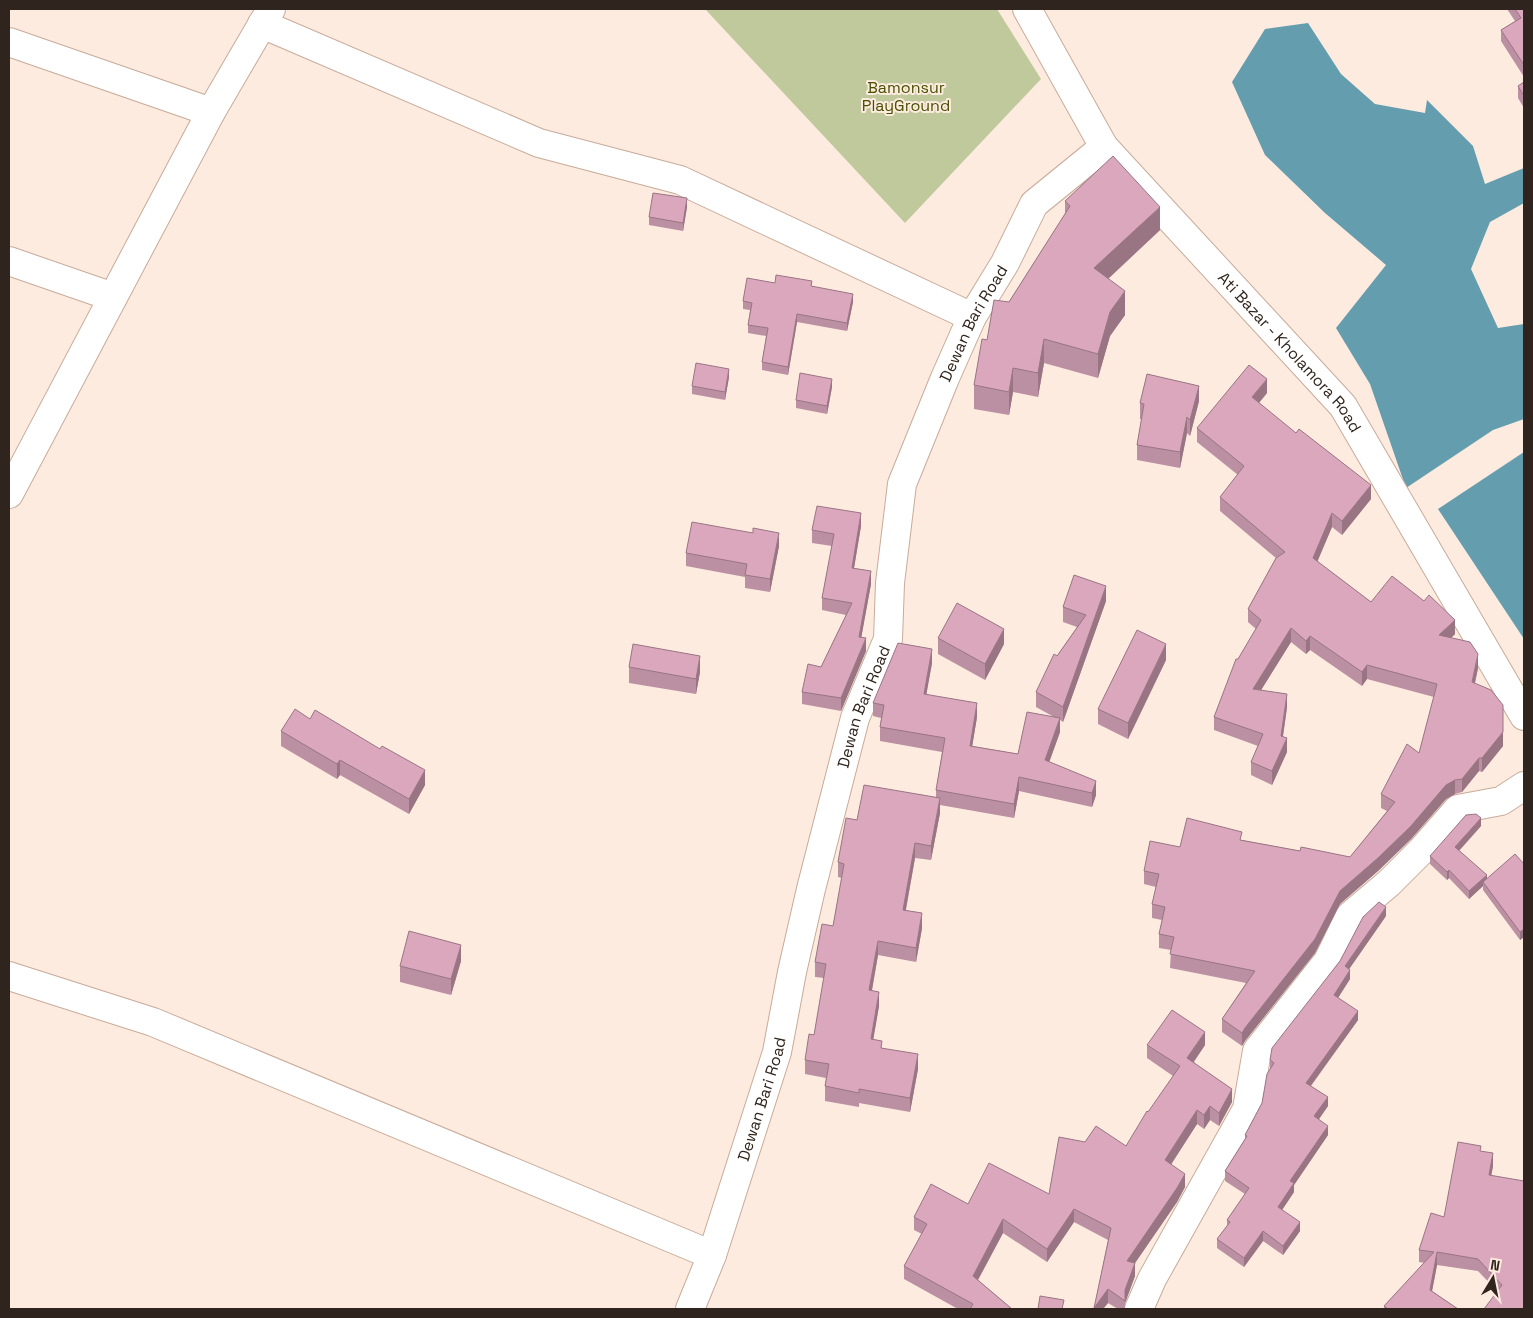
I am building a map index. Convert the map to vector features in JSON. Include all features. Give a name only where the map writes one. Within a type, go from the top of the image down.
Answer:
[{"type":"street","name":"Ati Bazar - Kholamora Road","points":[[1027,9],[1104,147],[1343,406],[1524,716]]},
{"type":"street","points":[[9,494],[211,112],[267,16],[539,143],[680,180],[972,316]]},
{"type":"street","points":[[9,42],[211,112]]},
{"type":"street","name":"Dewan Bari Road","points":[[690,1309],[712,1255],[777,1052],[792,972],[811,889],[855,718],[888,639],[890,583],[902,484],[972,316],[1005,263],[1034,204],[1104,147]]},
{"type":"street","points":[[9,261],[113,297]]},
{"type":"street","points":[[1140,1309],[1152,1279],[1247,1109],[1257,1051],[1328,961],[1350,916],[1389,883],[1458,809],[1501,802],[1524,786]]},
{"type":"street","points":[[9,976],[153,1022],[712,1255]]},
{"type":"green space","name":"Bamonsur PlayGround","points":[[705,9],[997,9],[1041,79],[905,223]]},
{"type":"water","points":[[1308,23],[1341,74],[1375,104],[1425,113],[1427,100],[1473,146],[1485,184],[1524,168],[1524,203],[1490,222],[1471,269],[1498,328],[1524,324],[1524,419],[1493,430],[1406,488],[1370,384],[1336,328],[1386,265],[1325,213],[1265,155],[1232,82],[1265,29]]},
{"type":"water","points":[[1524,452],[1524,639],[1438,509]]},
{"type":"building","points":[[1515,9],[1524,9],[1524,65],[1501,30],[1521,18]]},
{"type":"building","points":[[1524,82],[1524,96],[1518,86]]},
{"type":"building","points":[[1113,156],[1160,207],[1094,268],[1125,291],[1110,312],[1098,354],[1044,339],[1038,373],[1013,368],[1009,392],[974,385],[982,339],[987,340],[994,300],[1009,302],[1070,206],[1065,201]]},
{"type":"building","points":[[653,193],[687,198],[683,223],[649,217]]},
{"type":"building","points":[[776,275],[812,281],[811,286],[853,294],[847,323],[797,314],[788,367],[762,362],[768,328],[748,325],[752,303],[743,301],[747,278],[775,283]]},
{"type":"building","points":[[696,363],[729,369],[725,392],[692,386]]},
{"type":"building","points":[[1249,365],[1267,379],[1252,397],[1296,433],[1299,429],[1371,485],[1342,521],[1332,513],[1313,558],[1371,602],[1392,576],[1424,601],[1429,595],[1455,620],[1439,635],[1470,642],[1478,654],[1472,682],[1491,690],[1503,705],[1503,732],[1462,779],[1455,780],[1446,785],[1411,826],[1340,891],[1315,939],[1242,1033],[1222,1019],[1255,971],[1170,954],[1174,937],[1159,934],[1165,907],[1152,904],[1159,874],[1144,871],[1150,841],[1180,847],[1187,818],[1242,832],[1240,840],[1300,851],[1301,847],[1350,857],[1395,802],[1381,794],[1407,744],[1419,753],[1437,684],[1367,665],[1362,672],[1310,636],[1306,641],[1291,628],[1253,689],[1287,694],[1281,736],[1287,738],[1272,771],[1251,762],[1263,734],[1214,717],[1236,659],[1238,659],[1261,620],[1248,609],[1276,558],[1285,552],[1220,497],[1244,466],[1197,428]]},
{"type":"building","points":[[800,373],[832,379],[827,406],[796,400]]},
{"type":"building","points":[[1147,374],[1199,386],[1190,420],[1187,417],[1180,452],[1137,445],[1144,404],[1140,403]]},
{"type":"building","points":[[817,506],[861,513],[852,568],[871,571],[859,637],[866,638],[841,698],[802,692],[808,664],[821,667],[852,603],[822,598],[834,534],[812,530]]},
{"type":"building","points":[[692,522],[753,533],[753,528],[779,533],[770,579],[745,575],[747,564],[686,553]]},
{"type":"building","points":[[1074,575],[1106,586],[1063,707],[1036,692],[1054,654],[1057,656],[1086,615],[1063,607]]},
{"type":"building","points":[[957,603],[1004,629],[985,664],[938,638]]},
{"type":"building","points":[[1137,630],[1166,644],[1128,723],[1098,709]]},
{"type":"building","points":[[898,643],[932,649],[924,694],[977,703],[970,746],[1018,754],[1027,712],[1060,718],[1045,760],[1096,781],[1092,793],[1019,777],[1014,804],[936,790],[945,738],[880,727],[884,705],[873,703]]},
{"type":"building","points":[[633,644],[700,656],[696,679],[629,667]]},
{"type":"building","points":[[295,709],[310,719],[315,710],[380,749],[382,746],[425,770],[409,799],[340,760],[337,764],[281,731]]},
{"type":"building","points":[[864,785],[940,798],[931,846],[915,843],[903,910],[922,913],[916,948],[878,941],[869,990],[879,992],[871,1039],[882,1041],[881,1048],[918,1054],[910,1098],[859,1089],[859,1093],[825,1086],[829,1064],[805,1060],[809,1034],[814,1035],[826,964],[815,962],[822,924],[833,926],[844,864],[838,862],[846,818],[857,820]]},
{"type":"building","points":[[1476,814],[1481,818],[1455,847],[1487,875],[1469,891],[1449,870],[1447,872],[1430,856],[1466,815]]},
{"type":"building","points":[[1515,854],[1524,864],[1524,929],[1520,932],[1483,882]]},
{"type":"building","points":[[1379,902],[1386,907],[1345,966],[1350,970],[1334,995],[1358,1011],[1306,1083],[1328,1097],[1314,1116],[1328,1126],[1290,1181],[1294,1183],[1278,1207],[1300,1222],[1283,1246],[1263,1231],[1244,1258],[1217,1239],[1230,1222],[1227,1220],[1249,1188],[1225,1171],[1247,1136],[1245,1135],[1262,1103],[1267,1074],[1274,1063],[1270,1060],[1272,1048],[1340,961],[1363,917]]},
{"type":"building","points":[[409,931],[461,945],[451,979],[400,966]]},
{"type":"building","points":[[1172,1010],[1205,1032],[1187,1058],[1232,1089],[1219,1113],[1210,1106],[1204,1115],[1197,1110],[1165,1160],[1185,1174],[1127,1261],[1135,1263],[1125,1290],[1125,1301],[1108,1289],[1094,1308],[1111,1228],[1074,1209],[1047,1249],[1003,1219],[973,1276],[1012,1309],[970,1309],[973,1304],[904,1266],[927,1224],[914,1217],[931,1184],[968,1204],[989,1163],[1049,1194],[1059,1137],[1085,1142],[1096,1126],[1126,1146],[1147,1111],[1180,1066],[1147,1045]]},
{"type":"building","points":[[1458,1142],[1481,1146],[1480,1151],[1493,1153],[1489,1175],[1524,1181],[1524,1309],[1484,1309],[1502,1285],[1478,1259],[1437,1252],[1430,1290],[1458,1309],[1388,1309],[1384,1306],[1434,1252],[1419,1250],[1431,1213],[1444,1217]]},
{"type":"building","points":[[1040,1296],[1064,1300],[1062,1309],[1038,1309]]}]
